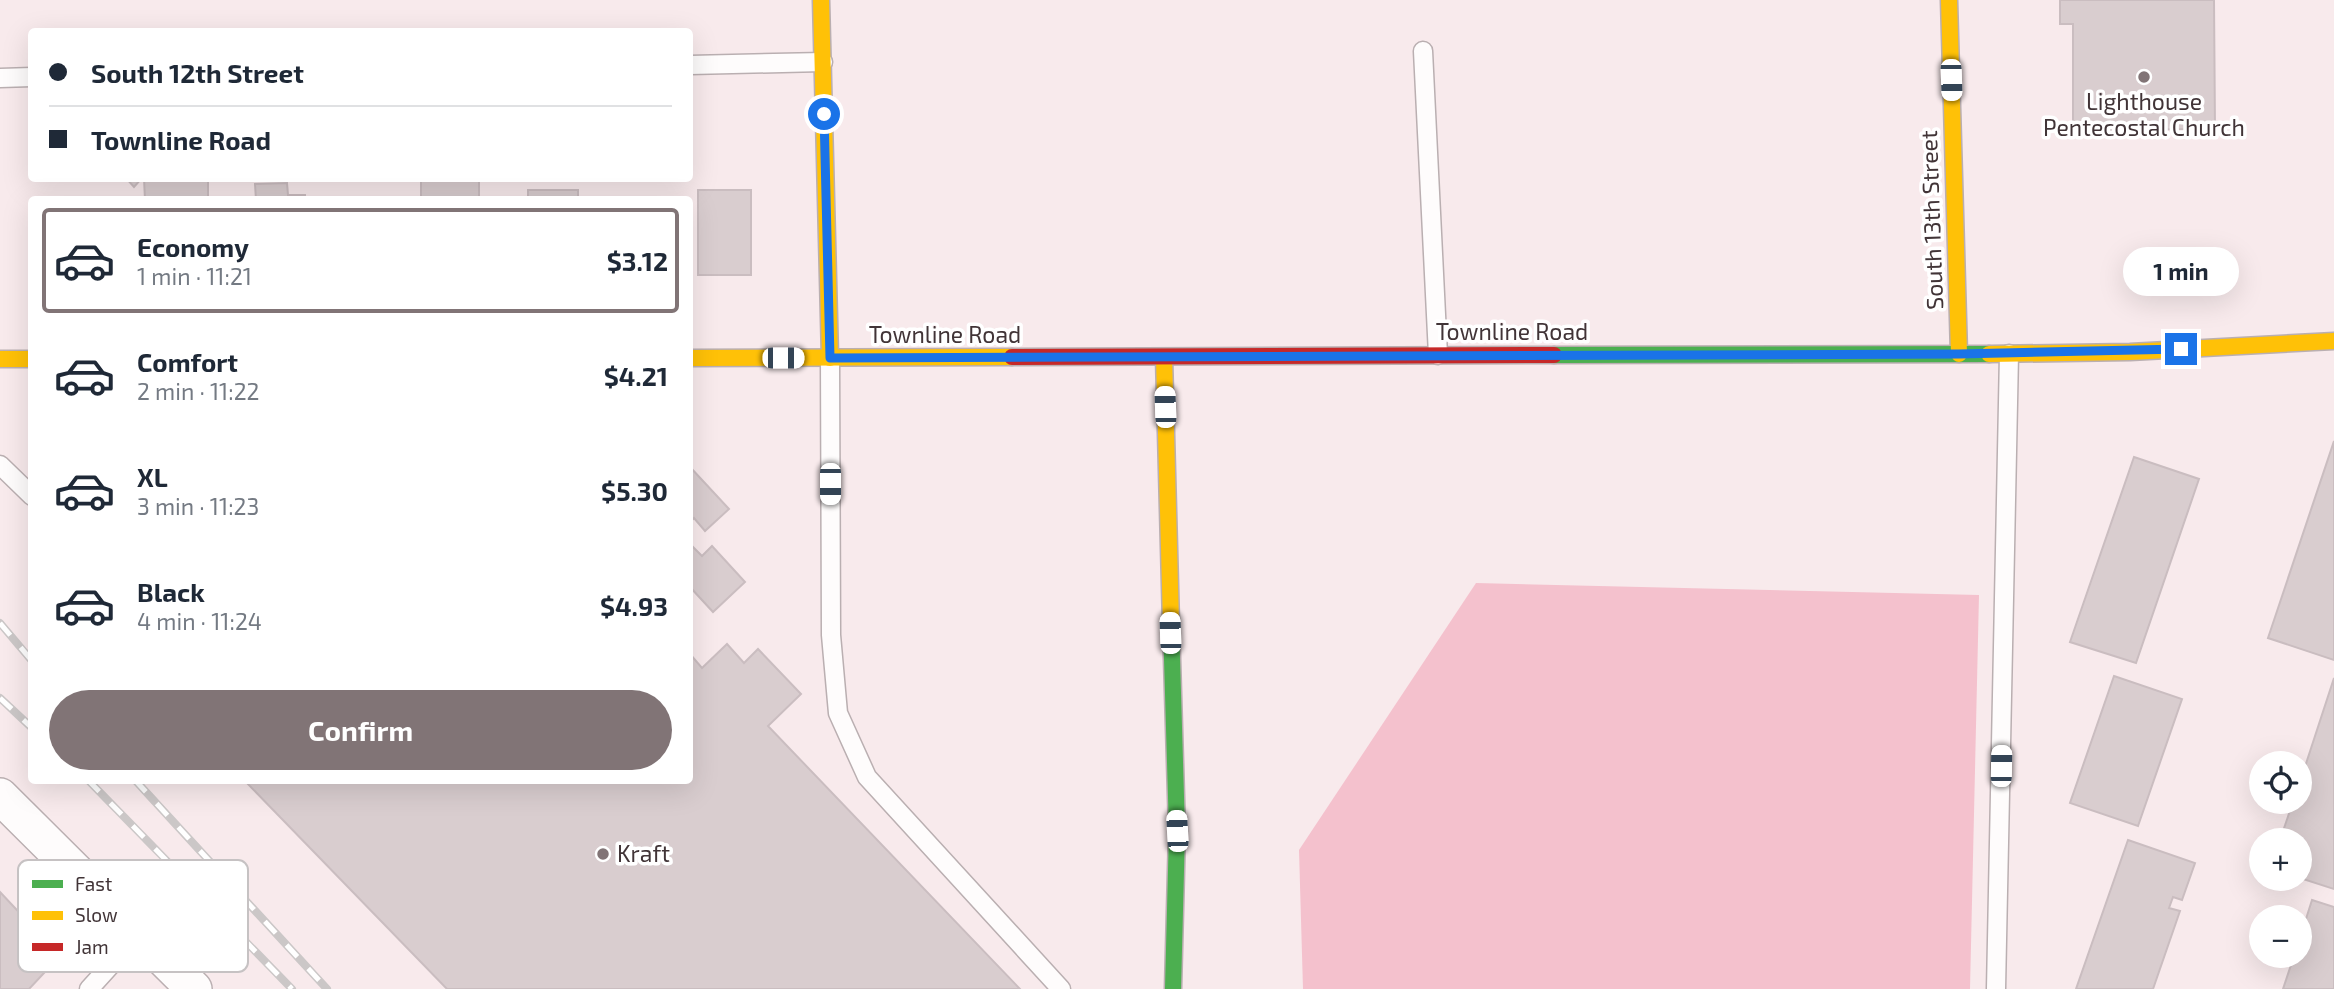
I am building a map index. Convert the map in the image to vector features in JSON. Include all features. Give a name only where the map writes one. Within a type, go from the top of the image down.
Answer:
[{"type":"street","points":[[821,0],[830,358]]},
{"type":"street","name":"South 13th Street","points":[[1949,0],[1959,354]]},
{"type":"street","name":"Townline Road","points":[[693,358],[2009,354],[2130,352],[2334,341]]},
{"type":"street","points":[[1164,356],[1177,831],[1173,989]]},
{"type":"street","points":[[0,359],[28,359]]},
{"type":"street","points":[[0,796],[64,860]]},
{"type":"street","points":[[177,972],[194,989]]},
{"type":"lane","points":[[1423,51],[1438,355]]},
{"type":"lane","points":[[693,65],[823,62]]},
{"type":"lane","points":[[0,78],[28,78]]},
{"type":"lane","points":[[1996,989],[2009,354]]},
{"type":"lane","points":[[830,358],[831,635],[838,713],[867,777],[1061,989]]},
{"type":"lane","points":[[0,465],[28,492]]},
{"type":"lane","points":[[89,989],[104,972]]},
{"type":"shaded area","points":[[1476,583],[1979,595],[1970,989],[1303,989],[1299,850]]},
{"type":"building","name":"Lighthouse Pentecostal Church","points":[[2060,0],[2214,0],[2215,129],[2073,130],[2073,24],[2060,24]]},
{"type":"building","points":[[144,182],[208,182],[208,196],[145,196]]},
{"type":"building","points":[[421,182],[479,182],[479,196],[421,196]]},
{"type":"building","points":[[287,183],[288,195],[305,196],[256,196],[255,184]]},
{"type":"building","points":[[528,190],[578,190],[578,196],[528,196]]},
{"type":"building","points":[[698,190],[751,190],[751,275],[698,275]]},
{"type":"building","points":[[2334,441],[2334,660],[2268,638]]},
{"type":"building","points":[[2134,457],[2199,479],[2136,663],[2070,642]]},
{"type":"building","points":[[693,470],[729,509],[705,531],[694,518]]},
{"type":"building","points":[[712,546],[745,582],[713,612],[693,590],[693,547],[702,556]]},
{"type":"building","name":"Kraft","points":[[727,644],[744,663],[758,649],[801,694],[768,726],[1020,989],[447,989],[248,784],[693,784],[693,658],[702,668]]},
{"type":"building","points":[[2114,676],[2182,699],[2138,826],[2070,803]]},
{"type":"building","points":[[2334,678],[2334,889],[2312,882],[2312,828],[2284,828],[2289,814],[2312,814],[2310,751]]},
{"type":"building","points":[[2128,840],[2195,863],[2182,900],[2173,897],[2169,908],[2180,911],[2153,989],[2076,989]]},
{"type":"building","points":[[0,892],[18,911],[18,972],[45,972],[29,989],[0,989]]},
{"type":"building","points":[[2312,900],[2334,907],[2334,989],[2283,989],[2290,968],[2312,968]]},
{"type":"railway","points":[[0,623],[28,656]]},
{"type":"railway","points":[[0,698],[28,724]]},
{"type":"railway","points":[[92,784],[166,860]]},
{"type":"railway","points":[[139,784],[208,860]]},
{"type":"railway","points":[[248,903],[327,989]]},
{"type":"railway","points":[[248,944],[292,989]]},
{"type":"traffic: fast","points":[[1554,355],[1989,354]]},
{"type":"traffic: fast","points":[[1171,624],[1177,831],[1173,989]]},
{"type":"traffic: slow","points":[[821,0],[830,358]]},
{"type":"traffic: slow","points":[[1949,0],[1959,354]]},
{"type":"traffic: slow","points":[[1989,354],[2130,352],[2334,341]]},
{"type":"traffic: slow","points":[[693,358],[1012,357]]},
{"type":"traffic: slow","points":[[1164,357],[1171,624]]},
{"type":"traffic: slow","points":[[0,359],[28,359]]},
{"type":"traffic: jam","points":[[1012,357],[1554,355]]},
{"type":"place","name":"Lighthouse Pentecostal Church","points":[[2144,77]]},
{"type":"place","name":"Kraft","points":[[603,854]]},
{"type":"route","points":[[824,114],[830,358],[1959,354],[2181,349]]}]
